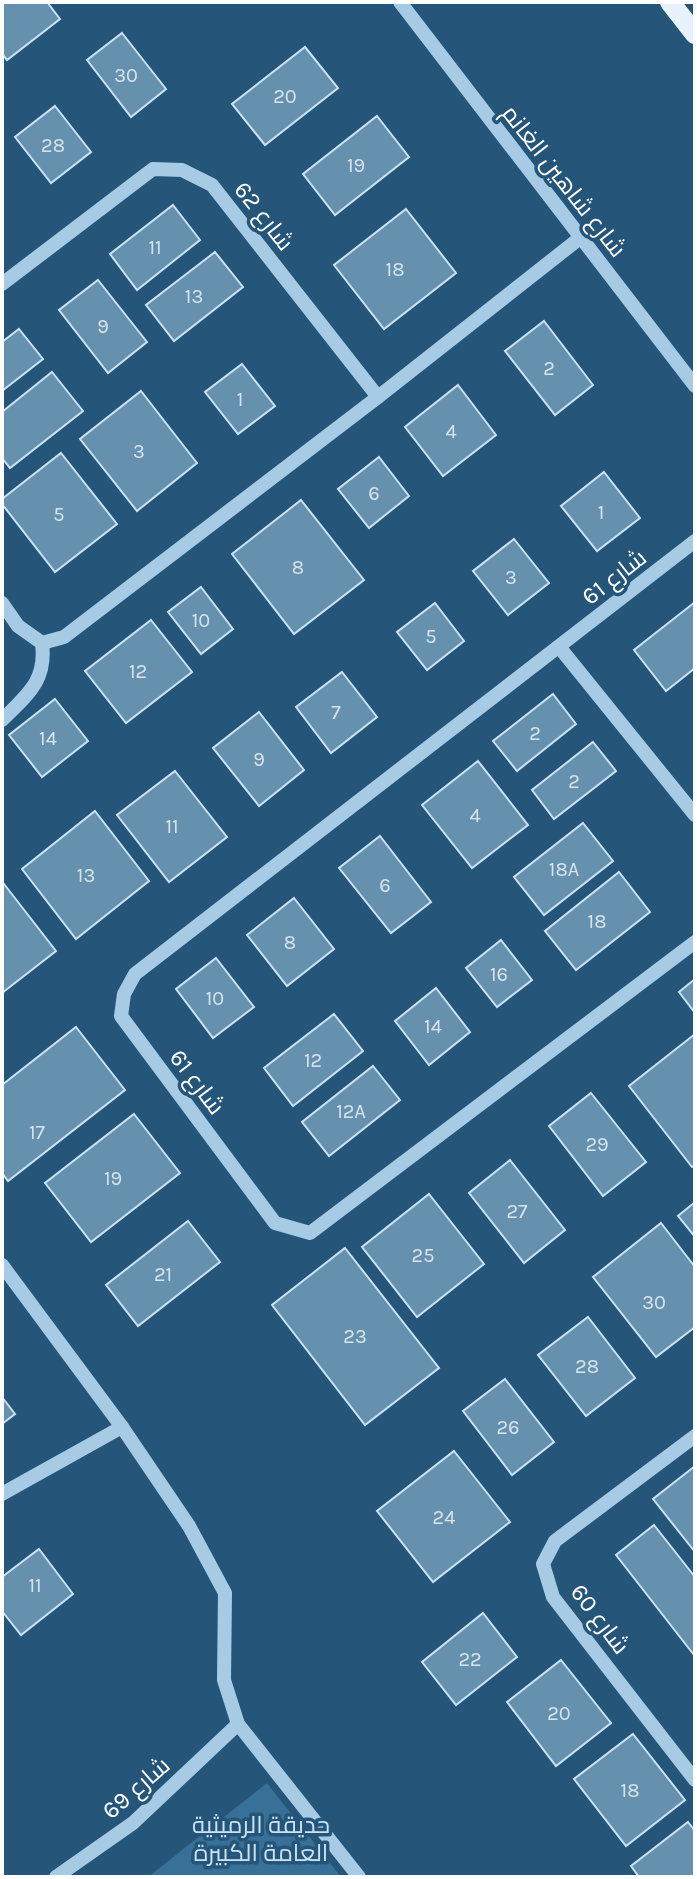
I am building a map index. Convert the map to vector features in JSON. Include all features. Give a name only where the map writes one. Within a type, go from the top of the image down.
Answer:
[{"type":"main road","points":[[670,2],[695,34]]},
{"type":"street","name":"شارع شاهين الغانم","points":[[400,2],[695,386]]},
{"type":"street","name":"شارع 62","points":[[2,284],[153,169],[182,170],[212,185],[378,397]]},
{"type":"street","points":[[42,643],[64,637],[580,238]]},
{"type":"street","name":"شارع 61","points":[[695,541],[135,974],[124,994],[121,1016],[275,1223],[310,1233],[695,942]]},
{"type":"street","points":[[2,603],[18,626],[42,643]]},
{"type":"street","points":[[2,720],[32,689],[42,670],[42,643]]},
{"type":"street","points":[[560,648],[695,815]]},
{"type":"street","points":[[2,1265],[122,1427],[189,1526],[225,1593],[224,1680],[238,1724],[359,1877]]},
{"type":"street","points":[[2,1494],[122,1427]]},
{"type":"street","name":"شارع 60","points":[[695,1436],[555,1541],[543,1564],[553,1597],[695,1780]]},
{"type":"street","name":"شارع 69","points":[[56,1877],[133,1823],[238,1724]]},
{"type":"green space","name":"حديقة الرميثية العامة الكبيرة","points":[[267,1783],[341,1877],[148,1877]]},
{"type":"building","points":[[2,2],[47,2],[60,19],[7,60],[2,54]]},
{"type":"building","points":[[122,33],[166,89],[131,117],[87,60]]},
{"type":"building","points":[[305,47],[338,88],[265,145],[232,104]]},
{"type":"building","points":[[55,106],[91,152],[51,183],[15,137]]},
{"type":"building","points":[[377,116],[409,157],[335,215],[303,174]]},
{"type":"building","points":[[173,205],[200,240],[137,290],[110,254]]},
{"type":"building","points":[[406,209],[456,273],[384,329],[334,265]]},
{"type":"building","points":[[215,252],[243,287],[174,341],[146,305]]},
{"type":"building","points":[[98,280],[147,342],[108,373],[59,310]]},
{"type":"building","points":[[544,321],[593,385],[555,415],[505,351]]},
{"type":"building","points":[[19,329],[43,359],[2,391],[2,342]]},
{"type":"building","points":[[242,364],[275,406],[238,434],[205,392]]},
{"type":"building","points":[[52,372],[83,411],[10,468],[2,458],[2,412]]},
{"type":"building","points":[[458,385],[496,435],[443,476],[405,427]]},
{"type":"building","points":[[141,391],[197,463],[137,511],[80,439]]},
{"type":"building","points":[[61,453],[117,524],[55,572],[2,504],[2,499]]},
{"type":"building","points":[[379,457],[409,496],[369,528],[338,489]]},
{"type":"building","points":[[604,472],[640,518],[597,551],[561,506]]},
{"type":"building","points":[[301,500],[364,580],[294,634],[232,554]]},
{"type":"building","points":[[514,539],[549,583],[508,615],[473,571]]},
{"type":"building","points":[[201,587],[233,629],[201,654],[168,612]]},
{"type":"building","points":[[695,602],[695,668],[666,691],[634,650]]},
{"type":"building","points":[[435,603],[464,641],[427,670],[397,632]]},
{"type":"building","points":[[151,620],[192,672],[126,723],[85,671]]},
{"type":"building","points":[[342,672],[377,717],[331,753],[296,707]]},
{"type":"building","points":[[553,694],[576,724],[517,771],[493,741]]},
{"type":"building","points":[[55,699],[88,741],[42,777],[9,735]]},
{"type":"building","points":[[259,712],[304,770],[259,806],[213,748]]},
{"type":"building","points":[[593,742],[616,771],[554,819],[532,790]]},
{"type":"building","points":[[478,761],[528,825],[472,868],[422,805]]},
{"type":"building","points":[[175,771],[227,837],[169,882],[117,815]]},
{"type":"building","points":[[95,811],[149,881],[76,939],[22,869]]},
{"type":"building","points":[[583,823],[613,861],[544,915],[514,877]]},
{"type":"building","points":[[380,836],[431,902],[391,933],[339,868]]},
{"type":"building","points":[[619,872],[650,912],[576,970],[545,931]]},
{"type":"building","points":[[4,884],[56,951],[2,993],[2,886]]},
{"type":"building","points":[[294,898],[334,949],[287,986],[247,935]]},
{"type":"building","points":[[501,940],[532,980],[497,1007],[466,968]]},
{"type":"building","points":[[216,958],[254,1007],[213,1038],[176,989]]},
{"type":"building","points":[[695,979],[695,1013],[679,992]]},
{"type":"building","points":[[436,988],[470,1032],[429,1065],[395,1021]]},
{"type":"building","points":[[334,1014],[363,1051],[293,1106],[264,1068]]},
{"type":"building","points":[[76,1027],[125,1090],[8,1181],[2,1173],[2,1085]]},
{"type":"building","points":[[695,1034],[695,1165],[692,1167],[629,1086]]},
{"type":"building","points":[[373,1066],[400,1100],[329,1156],[302,1122]]},
{"type":"building","points":[[591,1093],[646,1162],[603,1196],[549,1126]]},
{"type":"building","points":[[134,1114],[180,1173],[91,1242],[45,1183]]},
{"type":"building","points":[[510,1160],[565,1230],[524,1263],[469,1193]]},
{"type":"building","points":[[429,1194],[484,1264],[417,1317],[362,1247]]},
{"type":"building","points":[[695,1202],[695,1237],[678,1216]]},
{"type":"building","points":[[188,1221],[220,1262],[138,1326],[106,1285]]},
{"type":"building","points":[[661,1223],[695,1267],[695,1327],[656,1357],[593,1277]]},
{"type":"building","points":[[345,1248],[439,1368],[365,1425],[272,1305]]},
{"type":"building","points":[[588,1317],[635,1378],[586,1416],[538,1355]]},
{"type":"building","points":[[505,1379],[554,1442],[512,1475],[463,1411]]},
{"type":"building","points":[[2,1397],[15,1414],[2,1424]]},
{"type":"building","points":[[454,1451],[510,1522],[433,1582],[377,1511]]},
{"type":"building","points":[[695,1466],[695,1552],[653,1499]]},
{"type":"building","points":[[654,1525],[695,1577],[694,1655],[616,1555]]},
{"type":"building","points":[[39,1549],[73,1594],[21,1635],[2,1611],[2,1577]]},
{"type":"building","points":[[483,1613],[517,1657],[456,1705],[422,1662]]},
{"type":"building","points":[[561,1660],[611,1723],[556,1766],[507,1702]]},
{"type":"building","points":[[633,1734],[685,1800],[626,1846],[574,1779]]},
{"type":"building","points":[[688,1822],[695,1831],[695,1877],[639,1877],[631,1866]]}]
